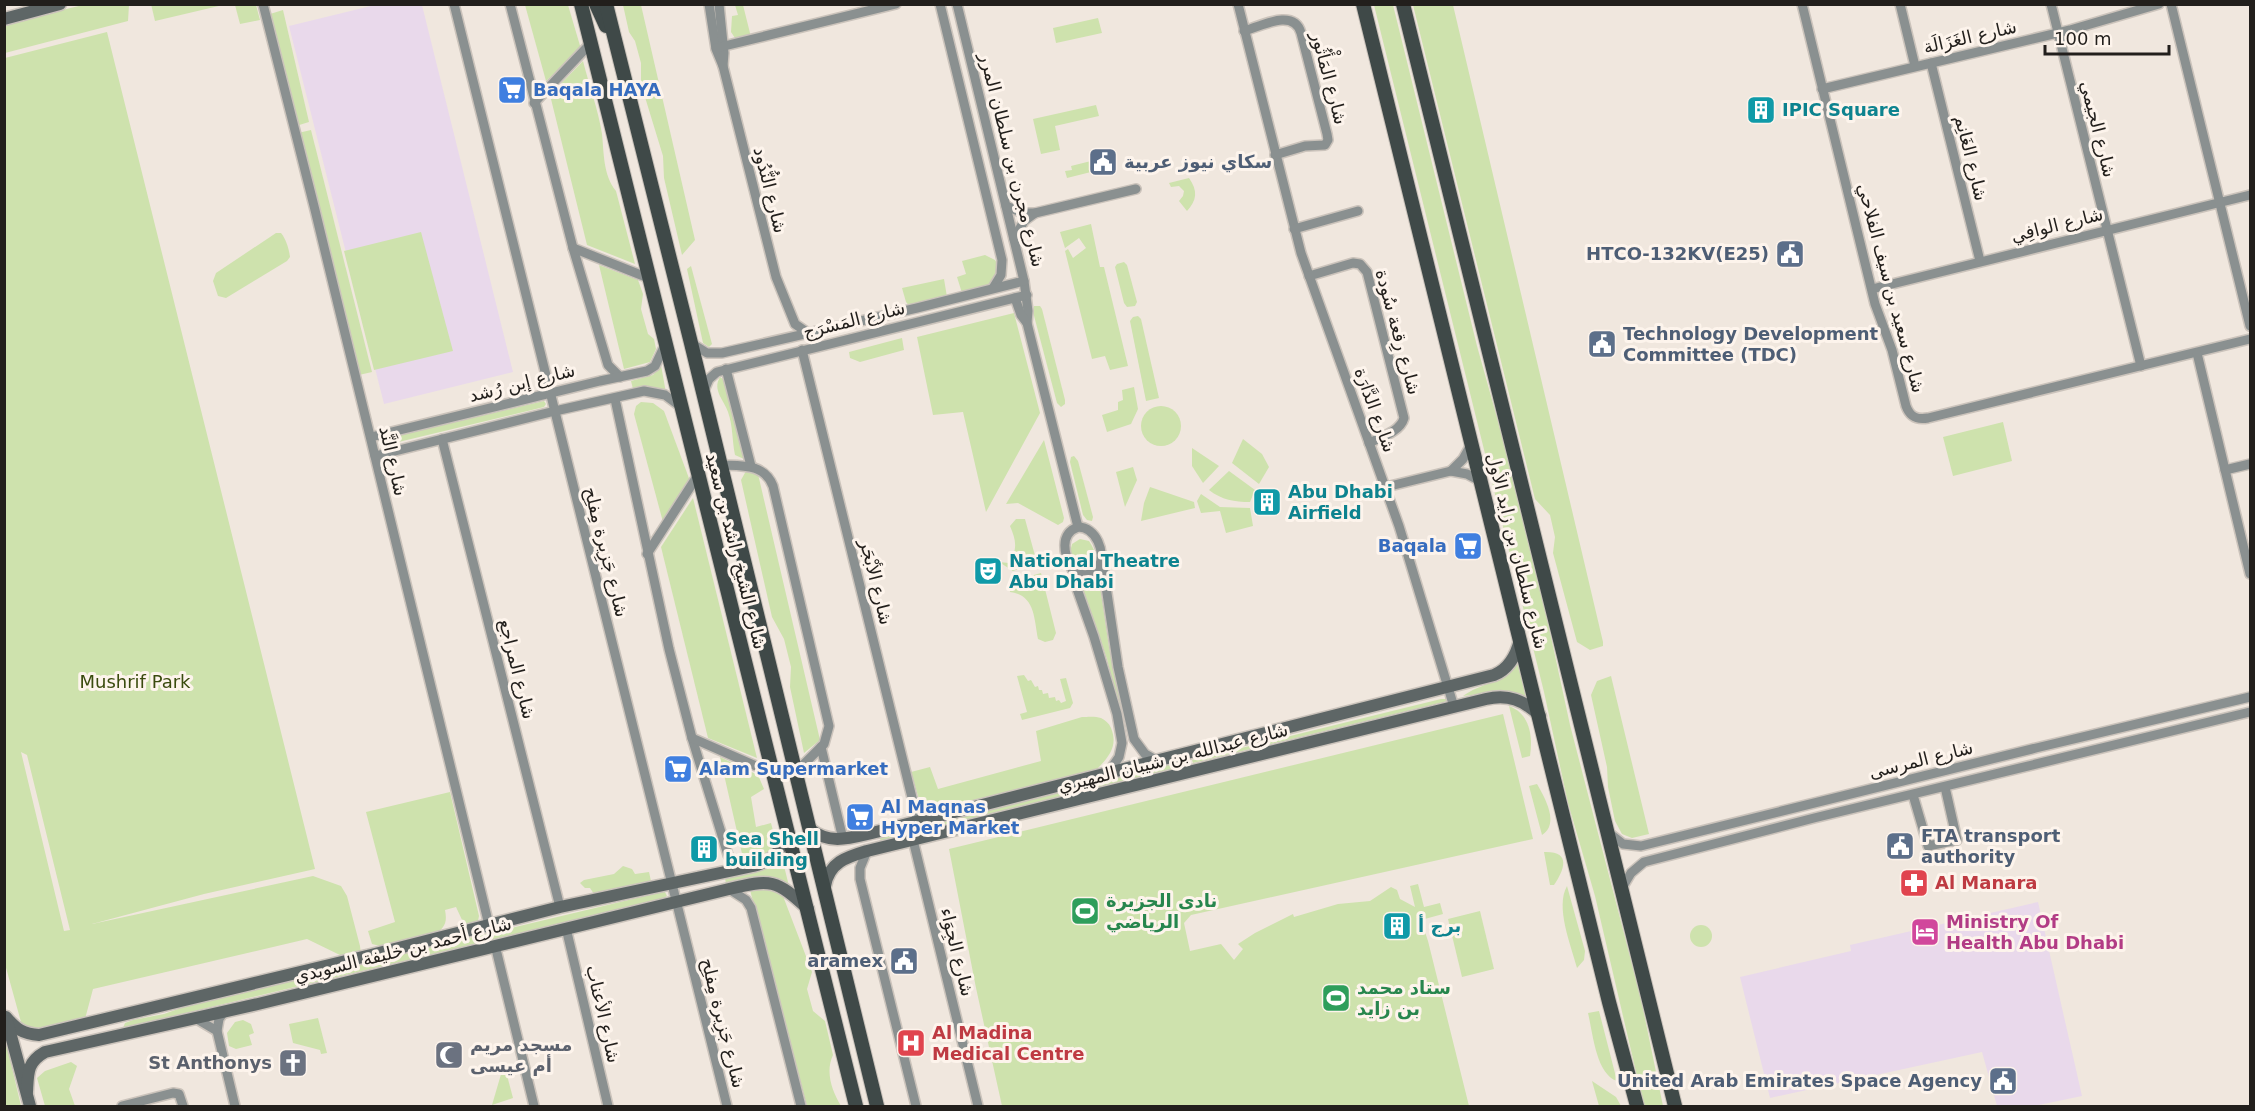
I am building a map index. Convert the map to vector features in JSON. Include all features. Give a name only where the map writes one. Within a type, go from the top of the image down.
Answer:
[{"type":"main road","name":"شارع الشيخ راشد بن سعيد","points":[[580,4],[651,279],[856,1107]]},
{"type":"main road","points":[[596,4],[601,17],[613,34]]},
{"type":"main road","name":"شارع الشيخ راشد بن سعيد","points":[[606,4],[825,886],[877,1107]]},
{"type":"main road","name":"شارع سلطان بن زايد الأول","points":[[1363,4],[1637,1106]]},
{"type":"main road","name":"شارع سلطان بن زايد الأول","points":[[1403,4],[1675,1107]]},
{"type":"street","points":[[4,19],[60,4]]},
{"type":"street","name":"شارع النَّد","points":[[263,4],[489,925]]},
{"type":"street","name":"شارع جَزِيرة مِفلِح","points":[[454,4],[727,1107]]},
{"type":"street","points":[[510,4],[573,248],[608,365],[620,377]]},
{"type":"street","name":"شارع النُّدُود","points":[[709,4],[771,261],[792,319],[798,328],[808,333]]},
{"type":"street","name":"شارع النُّدُود","points":[[719,4],[720,47]]},
{"type":"street","points":[[720,47],[896,4]]},
{"type":"street","name":"شارع مجرن بن سلطان المرر","points":[[957,4],[1024,280],[1029,311],[1027,323]]},
{"type":"street","name":"شارع الدَّارَة","points":[[1238,4],[1294,230],[1386,487],[1454,707]]},
{"type":"street","name":"شارع سعيد بن سيف الفلاحي","points":[[1802,4],[1877,312],[1892,350],[1906,406],[1915,418],[1928,418],[2250,339]]},
{"type":"street","points":[[1900,4],[1915,66]]},
{"type":"street","name":"شارع الجيمي","points":[[2051,4],[2141,366]]},
{"type":"street","name":"شارع الغَزَالَة","points":[[1822,88],[2058,33],[2158,4]]},
{"type":"street","points":[[2171,4],[2250,326]]},
{"type":"street","name":"شارع مجرن بن سلطان المرر","points":[[940,5],[997,234],[1002,270],[993,288]]},
{"type":"street","name":"شارع المَأْثُور","points":[[1244,31],[1281,20],[1292,21],[1296,24],[1301,33],[1327,134],[1328,140],[1325,145],[1305,146],[1275,155]]},
{"type":"street","points":[[534,103],[590,44]]},
{"type":"street","name":"شارع الغَانِم","points":[[1931,63],[1980,261]]},
{"type":"street","points":[[1006,206],[1017,212],[1035,213],[1136,189]]},
{"type":"street","name":"شارع الوافِي","points":[[1872,289],[2250,195]]},
{"type":"street","points":[[1294,230],[1358,212]]},
{"type":"street","points":[[997,234],[1013,235],[1024,221],[1035,213]]},
{"type":"street","points":[[573,248],[651,279]]},
{"type":"street","name":"شارع رِقعة سُودة","points":[[1309,276],[1353,263],[1360,264],[1367,272],[1404,418],[1398,429],[1369,442]]},
{"type":"street","name":"شارع المَسْرَج","points":[[691,343],[701,351],[714,353],[748,347],[1024,280]]},
{"type":"street","name":"شارع المَسْرَج","points":[[702,395],[709,379],[717,372],[726,369],[1027,295]]},
{"type":"street","name":"شارع مجرن بن سلطان المرر","points":[[1015,298],[1021,315],[1027,323],[1077,527]]},
{"type":"street","points":[[941,302],[938,311],[943,315]]},
{"type":"street","points":[[784,339],[790,330],[792,319]]},
{"type":"street","name":"شارع إبن رُشد","points":[[371,437],[647,371],[655,366],[666,342]]},
{"type":"street","points":[[748,347],[752,362]]},
{"type":"street","name":"شارع الأبْجَر","points":[[802,350],[918,822]]},
{"type":"street","points":[[2197,353],[2250,574]]},
{"type":"street","points":[[600,381],[608,365]]},
{"type":"street","name":"شارع الشيخ راشد بن سعيد","points":[[726,369],[751,466]]},
{"type":"street","name":"شارع إبن رُشد","points":[[375,456],[644,391],[665,395],[681,406]]},
{"type":"street","points":[[615,399],[647,554],[692,738],[728,855],[737,869]]},
{"type":"street","name":"شارع المراجع","points":[[442,439],[560,907]]},
{"type":"street","points":[[1451,471],[1463,459],[1471,445]]},
{"type":"street","points":[[2225,470],[2250,464]]},
{"type":"street","name":"شارع الشيخ راشد بن سعيد","points":[[720,465],[751,466],[764,472],[773,486],[829,726],[828,735],[821,747],[843,839]]},
{"type":"street","points":[[1386,487],[1451,471],[1467,474],[1482,482]]},
{"type":"street","points":[[647,554],[699,475]]},
{"type":"street","points":[[1106,774],[1116,764],[1122,743],[1117,714],[1064,541],[1068,533],[1077,527],[1086,528],[1093,533],[1102,560],[1118,667],[1134,739],[1145,754],[1159,762]]},
{"type":"street","points":[[1073,571],[1082,575],[1090,574],[1096,571],[1102,560]]},
{"type":"street","name":"شارع عبدالله بن شيبان المهيري","points":[[810,829],[825,838],[843,839],[876,832],[1159,762],[1500,672],[1515,655],[1520,639]]},
{"type":"street","name":"شارع عبدالله بن شيبان المهيري","points":[[825,886],[827,875],[838,862],[867,851],[1486,699],[1504,696],[1524,702],[1540,716]]},
{"type":"street","name":"شارع المرسى","points":[[1606,828],[1616,840],[1635,847],[2250,697]]},
{"type":"street","name":"شارع المرسى","points":[[1622,890],[1631,873],[1644,862],[1814,818],[2250,712]]},
{"type":"street","points":[[692,738],[772,773]]},
{"type":"street","points":[[2042,763],[2046,758],[2078,750],[2076,738]]},
{"type":"street","points":[[796,772],[821,747]]},
{"type":"street","points":[[1183,755],[1188,772]]},
{"type":"street","points":[[1913,795],[1928,846],[1958,840],[1945,787]]},
{"type":"street","points":[[1855,794],[1858,808]]},
{"type":"street","points":[[1811,805],[1814,818]]},
{"type":"street","points":[[1709,830],[1712,844]]},
{"type":"street","name":"شارع أحمد بن خليفة السويدي","points":[[5,1014],[15,1029],[27,1034],[39,1035],[560,907],[767,862],[775,856],[788,832]]},
{"type":"street","points":[[876,832],[873,841],[876,846],[882,848]]},
{"type":"street","name":"شارع الجِوَاء","points":[[913,840],[978,1107]]},
{"type":"street","points":[[867,851],[860,868],[860,879],[916,1107]]},
{"type":"street","points":[[722,872],[728,855]]},
{"type":"street","name":"شارع أحمد بن خليفة السويدي","points":[[27,1092],[31,1064],[36,1057],[45,1052],[224,1012],[753,883],[774,883],[791,893],[808,909]]},
{"type":"street","points":[[729,889],[746,900],[751,908],[801,1107]]},
{"type":"street","name":"شارع الأعناب","points":[[566,928],[609,1107]]},
{"type":"street","points":[[495,945],[534,1107]]},
{"type":"street","points":[[224,1012],[219,1019],[217,1031],[235,1107]]},
{"type":"street","points":[[5,1014],[30,1107]]},
{"type":"street","points":[[121,1015],[115,1026],[123,1034]]},
{"type":"street","points":[[195,1018],[217,1031]]},
{"type":"street","points":[[122,1107],[173,1093],[179,1095],[183,1107]]},
{"type":"shaded area","points":[[375,5],[422,5],[513,372],[384,404],[289,26]]},
{"type":"shaded area","points":[[2038,902],[2082,1096],[2034,1106],[1997,1106],[1982,1052],[1770,1098],[1740,977],[1851,951],[1850,945]]},
{"type":"green space","points":[[151,4],[223,4],[223,5],[155,21]]},
{"type":"green space","points":[[83,5],[129,5],[128,21],[5,53],[4,24]]},
{"type":"green space","points":[[235,5],[256,5],[260,20],[240,24]]},
{"type":"green space","points":[[525,5],[568,5],[581,49],[546,81]]},
{"type":"green space","points":[[623,5],[641,5],[695,240],[682,255],[664,178],[663,156],[641,84],[641,63],[635,41],[629,32]]},
{"type":"green space","points":[[735,5],[743,5],[751,37],[737,41],[731,32],[732,16],[738,15]]},
{"type":"green space","points":[[1374,5],[1393,5],[1477,346],[1513,475],[1570,725],[1641,999],[1663,1106],[1644,1106],[1595,896],[1568,803],[1544,692]]},
{"type":"green space","points":[[1413,5],[1453,5],[1603,642],[1603,646],[1590,650],[1577,642],[1553,553],[1555,537],[1550,515],[1535,499]]},
{"type":"green space","points":[[283,10],[309,122],[296,126],[270,14]]},
{"type":"green space","points":[[1098,18],[1102,33],[1056,43],[1053,28]]},
{"type":"green space","name":"Mushrif Park","points":[[107,32],[315,869],[204,894],[92,924],[313,876],[341,886],[347,896],[361,954],[344,957],[307,939],[93,989],[85,1019],[32,1031],[21,1022],[5,964],[5,58]],"holes":[[[21,752],[27,755],[70,930],[64,931]]]},
{"type":"green space","points":[[583,61],[602,134],[606,171],[616,191],[635,264],[587,245],[550,95]]},
{"type":"green space","points":[[1096,105],[1099,116],[1055,126],[1060,150],[1041,154],[1033,119]]},
{"type":"green space","points":[[311,130],[372,372],[359,375],[298,133]]},
{"type":"green space","points":[[1106,150],[1111,167],[1067,178],[1065,171],[1072,170],[1071,166],[1103,158],[1102,151]]},
{"type":"green space","points":[[1189,178],[1195,195],[1187,211],[1179,201],[1184,191],[1179,186],[1171,187],[1169,183]]},
{"type":"green space","points":[[1091,224],[1100,267],[1104,267],[1128,366],[1110,370],[1105,356],[1092,359],[1065,251],[1068,249],[1073,258],[1086,248],[1079,238],[1065,248],[1060,232]]},
{"type":"green space","points":[[421,232],[453,351],[374,370],[344,251]]},
{"type":"green space","points":[[276,233],[281,233],[286,241],[290,257],[287,261],[226,298],[218,296],[213,281],[216,273]]},
{"type":"green space","points":[[985,255],[995,260],[1002,272],[998,285],[962,293],[957,277],[966,274],[962,261]]},
{"type":"green space","points":[[1124,262],[1127,265],[1137,302],[1135,306],[1127,307],[1124,303],[1115,267]]},
{"type":"green space","points":[[599,265],[638,280],[643,294],[641,309],[648,334],[654,339],[656,349],[650,362],[624,369]]},
{"type":"green space","points":[[691,266],[712,344],[709,347],[703,343],[687,269]]},
{"type":"green space","points":[[944,279],[947,297],[910,307],[906,302],[902,288]]},
{"type":"green space","points":[[1034,306],[1040,306],[1042,309],[1065,400],[1065,404],[1061,407],[1057,403],[1033,312]]},
{"type":"green space","points":[[1014,313],[1040,413],[986,512],[963,412],[933,415],[917,337]]},
{"type":"green space","points":[[1138,316],[1141,319],[1159,398],[1146,401],[1130,321],[1133,317]]},
{"type":"green space","points":[[902,338],[904,350],[860,362],[850,358],[849,352]]},
{"type":"green space","points":[[661,365],[666,393],[654,388],[633,389],[631,381],[653,375]]},
{"type":"green space","points":[[720,377],[723,379],[745,453],[744,459],[735,455],[730,417],[717,386]]},
{"type":"green space","points":[[1134,387],[1138,409],[1131,424],[1107,432],[1102,415],[1118,410],[1118,402],[1123,400],[1122,390]]},
{"type":"green space","points":[[544,401],[546,404],[544,407],[386,445],[383,442],[384,439]]},
{"type":"green space","points":[[641,402],[653,403],[664,411],[690,481],[663,522],[634,414],[636,406]]},
{"type":"green space","points":[[1161,406],[1175,412],[1181,426],[1175,440],[1161,446],[1147,440],[1141,426],[1147,412]]},
{"type":"green space","points":[[2003,422],[2012,461],[1953,476],[1943,437]]},
{"type":"green space","points":[[1243,439],[1262,454],[1269,467],[1259,484],[1232,463]]},
{"type":"green space","points":[[1044,440],[1064,518],[1063,522],[1058,525],[1018,503],[1006,504]]},
{"type":"green space","points":[[1192,448],[1219,466],[1203,483],[1192,466]]},
{"type":"green space","points":[[1074,456],[1078,461],[1093,517],[1092,521],[1087,520],[1083,515],[1070,462],[1071,457]]},
{"type":"green space","points":[[1133,467],[1137,480],[1125,507],[1116,472]]},
{"type":"green space","points":[[746,471],[758,474],[820,740],[804,753],[790,687],[791,667],[784,639],[772,617],[741,480]]},
{"type":"green space","points":[[1229,471],[1255,490],[1250,502],[1228,500],[1209,490]]},
{"type":"green space","points":[[1150,487],[1194,502],[1195,508],[1141,521]]},
{"type":"green space","points":[[1201,494],[1220,507],[1250,508],[1253,526],[1226,533],[1220,511],[1201,513],[1197,501]]},
{"type":"green space","points":[[693,498],[757,758],[708,738],[661,547]]},
{"type":"green space","points":[[1016,519],[1025,519],[1037,563],[1013,571],[999,562],[1009,563],[1014,553],[1015,540],[1010,526]]},
{"type":"green space","points":[[1080,539],[1089,541],[1095,554],[1095,567],[1089,575],[1074,568],[1070,552],[1072,544]]},
{"type":"green space","points":[[1041,573],[1056,633],[1053,640],[1045,642],[1038,639],[1029,603],[1018,594],[1010,592],[1009,582]]},
{"type":"green space","points":[[1100,586],[1109,647],[1123,713],[1120,714],[1107,659],[1083,590]]},
{"type":"green space","points":[[1518,664],[1526,697],[1503,691],[1463,696],[1505,675]]},
{"type":"green space","points":[[1024,675],[1035,687],[1038,686],[1039,690],[1042,690],[1043,694],[1048,693],[1049,698],[1055,697],[1056,701],[1059,700],[1061,703],[1066,701],[1060,679],[1066,678],[1073,703],[1070,708],[1022,720],[1020,714],[1027,712],[1017,676]]},
{"type":"green space","points":[[1611,676],[1649,834],[1632,838],[1622,834],[1615,821],[1608,787],[1607,767],[1591,695],[1597,681]]},
{"type":"green space","points":[[1441,699],[1450,699],[1193,763],[1192,760]]},
{"type":"green space","points":[[1509,706],[1522,714],[1526,720],[1531,741],[1530,756],[1522,758]]},
{"type":"green space","name":"نادى الجزيرة الرياضي","points":[[1503,714],[1533,839],[1191,915],[1184,923],[1190,951],[1221,944],[1234,960],[1243,949],[1238,944],[1293,914],[1294,917],[1338,904],[1370,901],[1391,887],[1397,890],[1400,899],[1415,907],[1410,886],[1418,884],[1424,907],[1440,903],[1443,914],[1421,920],[1469,1106],[1002,1106],[949,849]]},
{"type":"green space","points":[[1082,717],[1102,719],[1107,722],[1113,734],[1111,750],[1097,769],[923,813],[911,772],[930,767],[938,789],[1041,761],[1036,731]]},
{"type":"green space","points":[[720,757],[758,775],[764,789],[751,797],[756,827],[771,823],[774,840],[767,853],[746,860],[743,858]]},
{"type":"green space","points":[[1177,763],[1178,769],[881,841],[879,837]]},
{"type":"green space","points":[[1537,784],[1547,803],[1550,818],[1550,824],[1542,835],[1529,786]]},
{"type":"green space","points":[[450,792],[479,916],[478,921],[467,926],[456,907],[445,910],[445,923],[437,933],[384,947],[372,944],[368,931],[395,922],[366,812]]},
{"type":"green space","points":[[1544,852],[1559,855],[1562,858],[1563,868],[1554,885],[1550,885]]},
{"type":"green space","points":[[781,854],[789,886],[764,876],[726,884],[725,878],[767,868]]},
{"type":"green space","points":[[623,866],[632,869],[635,874],[649,872],[651,881],[594,894],[590,888],[585,888],[580,883],[584,880],[614,874]]},
{"type":"green space","points":[[1567,886],[1585,951],[1584,960],[1577,968],[1563,915]]},
{"type":"green space","points":[[765,887],[783,896],[812,972],[807,989],[813,1011],[825,1021],[833,1055],[830,1068],[831,1081],[841,1106],[807,1106],[750,890]]},
{"type":"green space","points":[[665,892],[667,896],[660,900],[123,1028],[125,1023],[133,1020],[164,1014],[192,1004]]},
{"type":"green space","points":[[1480,911],[1494,969],[1462,977],[1448,919]]},
{"type":"green space","points":[[1701,925],[1709,928],[1712,936],[1709,944],[1701,947],[1693,944],[1690,936],[1693,928]]},
{"type":"green space","points":[[1599,1011],[1617,1081],[1604,1070],[1596,1052],[1588,1013]]},
{"type":"green space","points":[[318,1018],[327,1053],[321,1054],[320,1050],[293,1043],[289,1024]]},
{"type":"green space","points":[[243,1020],[251,1024],[254,1033],[249,1035],[252,1045],[236,1049],[229,1046],[227,1033],[235,1022]]},
{"type":"green space","points":[[5,1038],[21,1106],[5,1106]]},
{"type":"green space","points":[[71,1062],[77,1066],[69,1089],[75,1106],[45,1106],[37,1078],[45,1071]]},
{"type":"green space","points":[[504,1064],[513,1098],[492,1105]]},
{"type":"green space","points":[[1592,1081],[1616,1097],[1621,1106],[1599,1106]]},
{"type":"place","name":"Baqala HAYA","points":[[512,90]]},
{"type":"place","name":"IPIC Square","points":[[1761,110]]},
{"type":"place","name":"سكاي نيوز عربية","points":[[1103,162]]},
{"type":"place","name":"HTCO-132KV(E25)","points":[[1790,254]]},
{"type":"place","name":"Technology Development Committee (TDC)","points":[[1602,344]]},
{"type":"place","name":"Abu Dhabi Airfield","points":[[1267,502]]},
{"type":"place","name":"Baqala","points":[[1468,546]]},
{"type":"place","name":"National Theatre Abu Dhabi","points":[[988,571]]},
{"type":"place","name":"Alam Supermarket","points":[[678,769]]},
{"type":"place","name":"Al Maqnas Hyper Market","points":[[860,817]]},
{"type":"place","name":"FTA transport authority","points":[[1900,846]]},
{"type":"place","name":"Sea Shell building","points":[[704,849]]},
{"type":"place","name":"Al Manara","points":[[1914,883]]},
{"type":"place","name":"نادى الجزيرة الرياضي","points":[[1085,911]]},
{"type":"place","name":"برج أ","points":[[1397,926]]},
{"type":"place","name":"Ministry Of Health Abu Dhabi","points":[[1925,932]]},
{"type":"place","name":"aramex","points":[[904,961]]},
{"type":"place","name":"ستاد محمد بن زايد","points":[[1336,998]]},
{"type":"place","name":"Al Madina Medical Centre","points":[[911,1043]]},
{"type":"place","name":"مسجد مريم أم عيسى","points":[[449,1055]]},
{"type":"place","name":"St Anthonys","points":[[293,1063]]},
{"type":"place","name":"United Arab Emirates Space Agency","points":[[2003,1081]]}]
